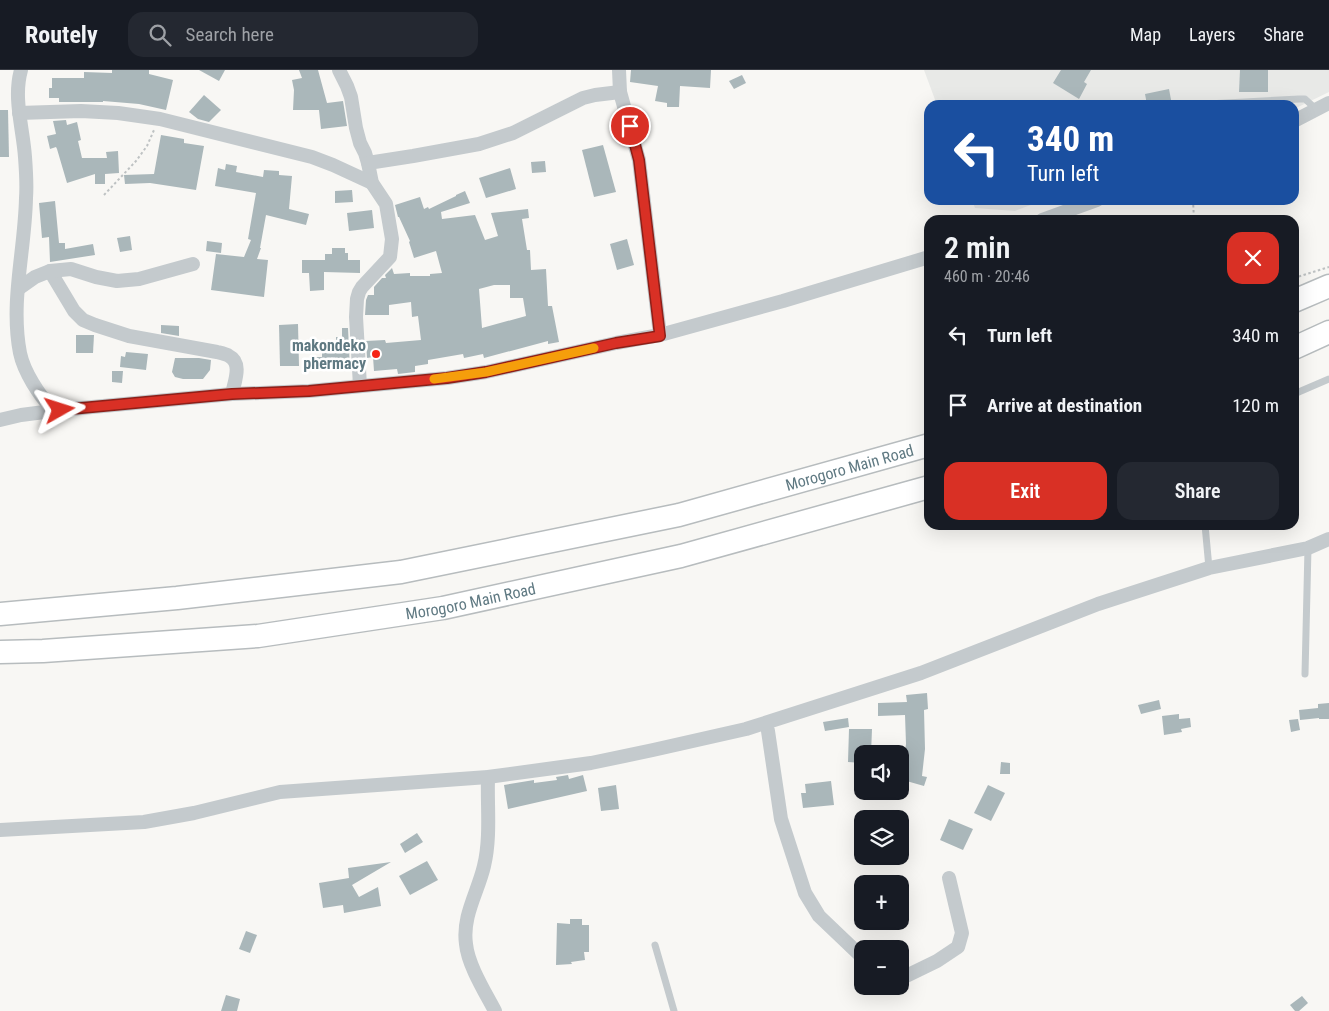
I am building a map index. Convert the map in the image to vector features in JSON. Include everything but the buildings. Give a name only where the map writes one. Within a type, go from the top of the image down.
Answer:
[{"type":"highway","points":[[1299,299],[1329,286]]},
{"type":"highway","points":[[1299,346],[1329,332]]},
{"type":"highway","name":"Morogoro Main Road","points":[[3,613],[177,598],[401,572],[679,515],[924,445]]},
{"type":"highway","name":"Morogoro Main Road","points":[[3,654],[258,636],[443,608],[681,556],[924,487]]},
{"type":"street","points":[[21,70],[19,78],[19,113],[25,156],[26,198],[18,289],[17,330],[20,356],[30,377],[43,399],[52,409],[60,410]]},
{"type":"street","points":[[339,70],[351,97],[356,128],[368,163],[372,183],[386,204],[392,239],[390,257],[359,292],[357,299],[360,386]]},
{"type":"street","points":[[619,70],[620,92],[639,160],[660,336]]},
{"type":"street","points":[[368,163],[479,144],[513,133],[583,98],[620,92]]},
{"type":"street","points":[[1299,119],[1323,107]]},
{"type":"street","points":[[19,113],[81,110],[118,112],[160,119],[312,157],[372,183]]},
{"type":"street","points":[[1056,215],[1083,205]]},
{"type":"street","points":[[0,420],[60,410],[232,394],[309,391],[447,378],[486,372],[616,343],[660,336],[924,259]]},
{"type":"street","points":[[18,289],[35,277],[50,271],[71,269],[96,278],[117,280],[139,279],[193,264]]},
{"type":"street","points":[[50,271],[74,311],[83,320],[129,336],[230,356],[236,362],[237,371],[232,394]]},
{"type":"street","points":[[0,830],[144,822],[194,813],[280,792],[488,777],[590,763],[746,729],[920,673],[1098,604],[1209,568],[1308,548],[1329,538]]},
{"type":"street","points":[[768,731],[781,819],[806,893],[820,916],[854,949]]},
{"type":"street","points":[[488,777],[488,845],[484,866],[467,915],[465,943],[470,960],[495,1011]]},
{"type":"street","points":[[909,975],[937,961],[958,947],[962,933],[949,878]]},
{"type":"lane","points":[[1281,100],[1305,99],[1323,107]]},
{"type":"lane","points":[[1299,392],[1329,379]]},
{"type":"lane","points":[[1205,530],[1209,568]]},
{"type":"lane","points":[[1305,674],[1308,548]]},
{"type":"lane","points":[[655,945],[674,1011]]},
{"type":"path","points":[[104,195],[136,161],[147,146],[160,119]]},
{"type":"path","points":[[1299,276],[1329,267]]},
{"type":"shaded area","points":[[924,70],[1329,70],[1329,92],[1299,107],[1299,100],[935,100]]},
{"type":"shaded area","points":[[974,205],[1031,205],[1015,211],[975,208]]},
{"type":"slow traffic","points":[[434,379],[486,372],[594,348]]},
{"type":"place","name":"makondeko phermacy","points":[[376,354]]},
{"type":"route","points":[[60,410],[232,394],[309,391],[447,378],[486,372],[616,343],[660,336],[639,160],[630,126]]}]
